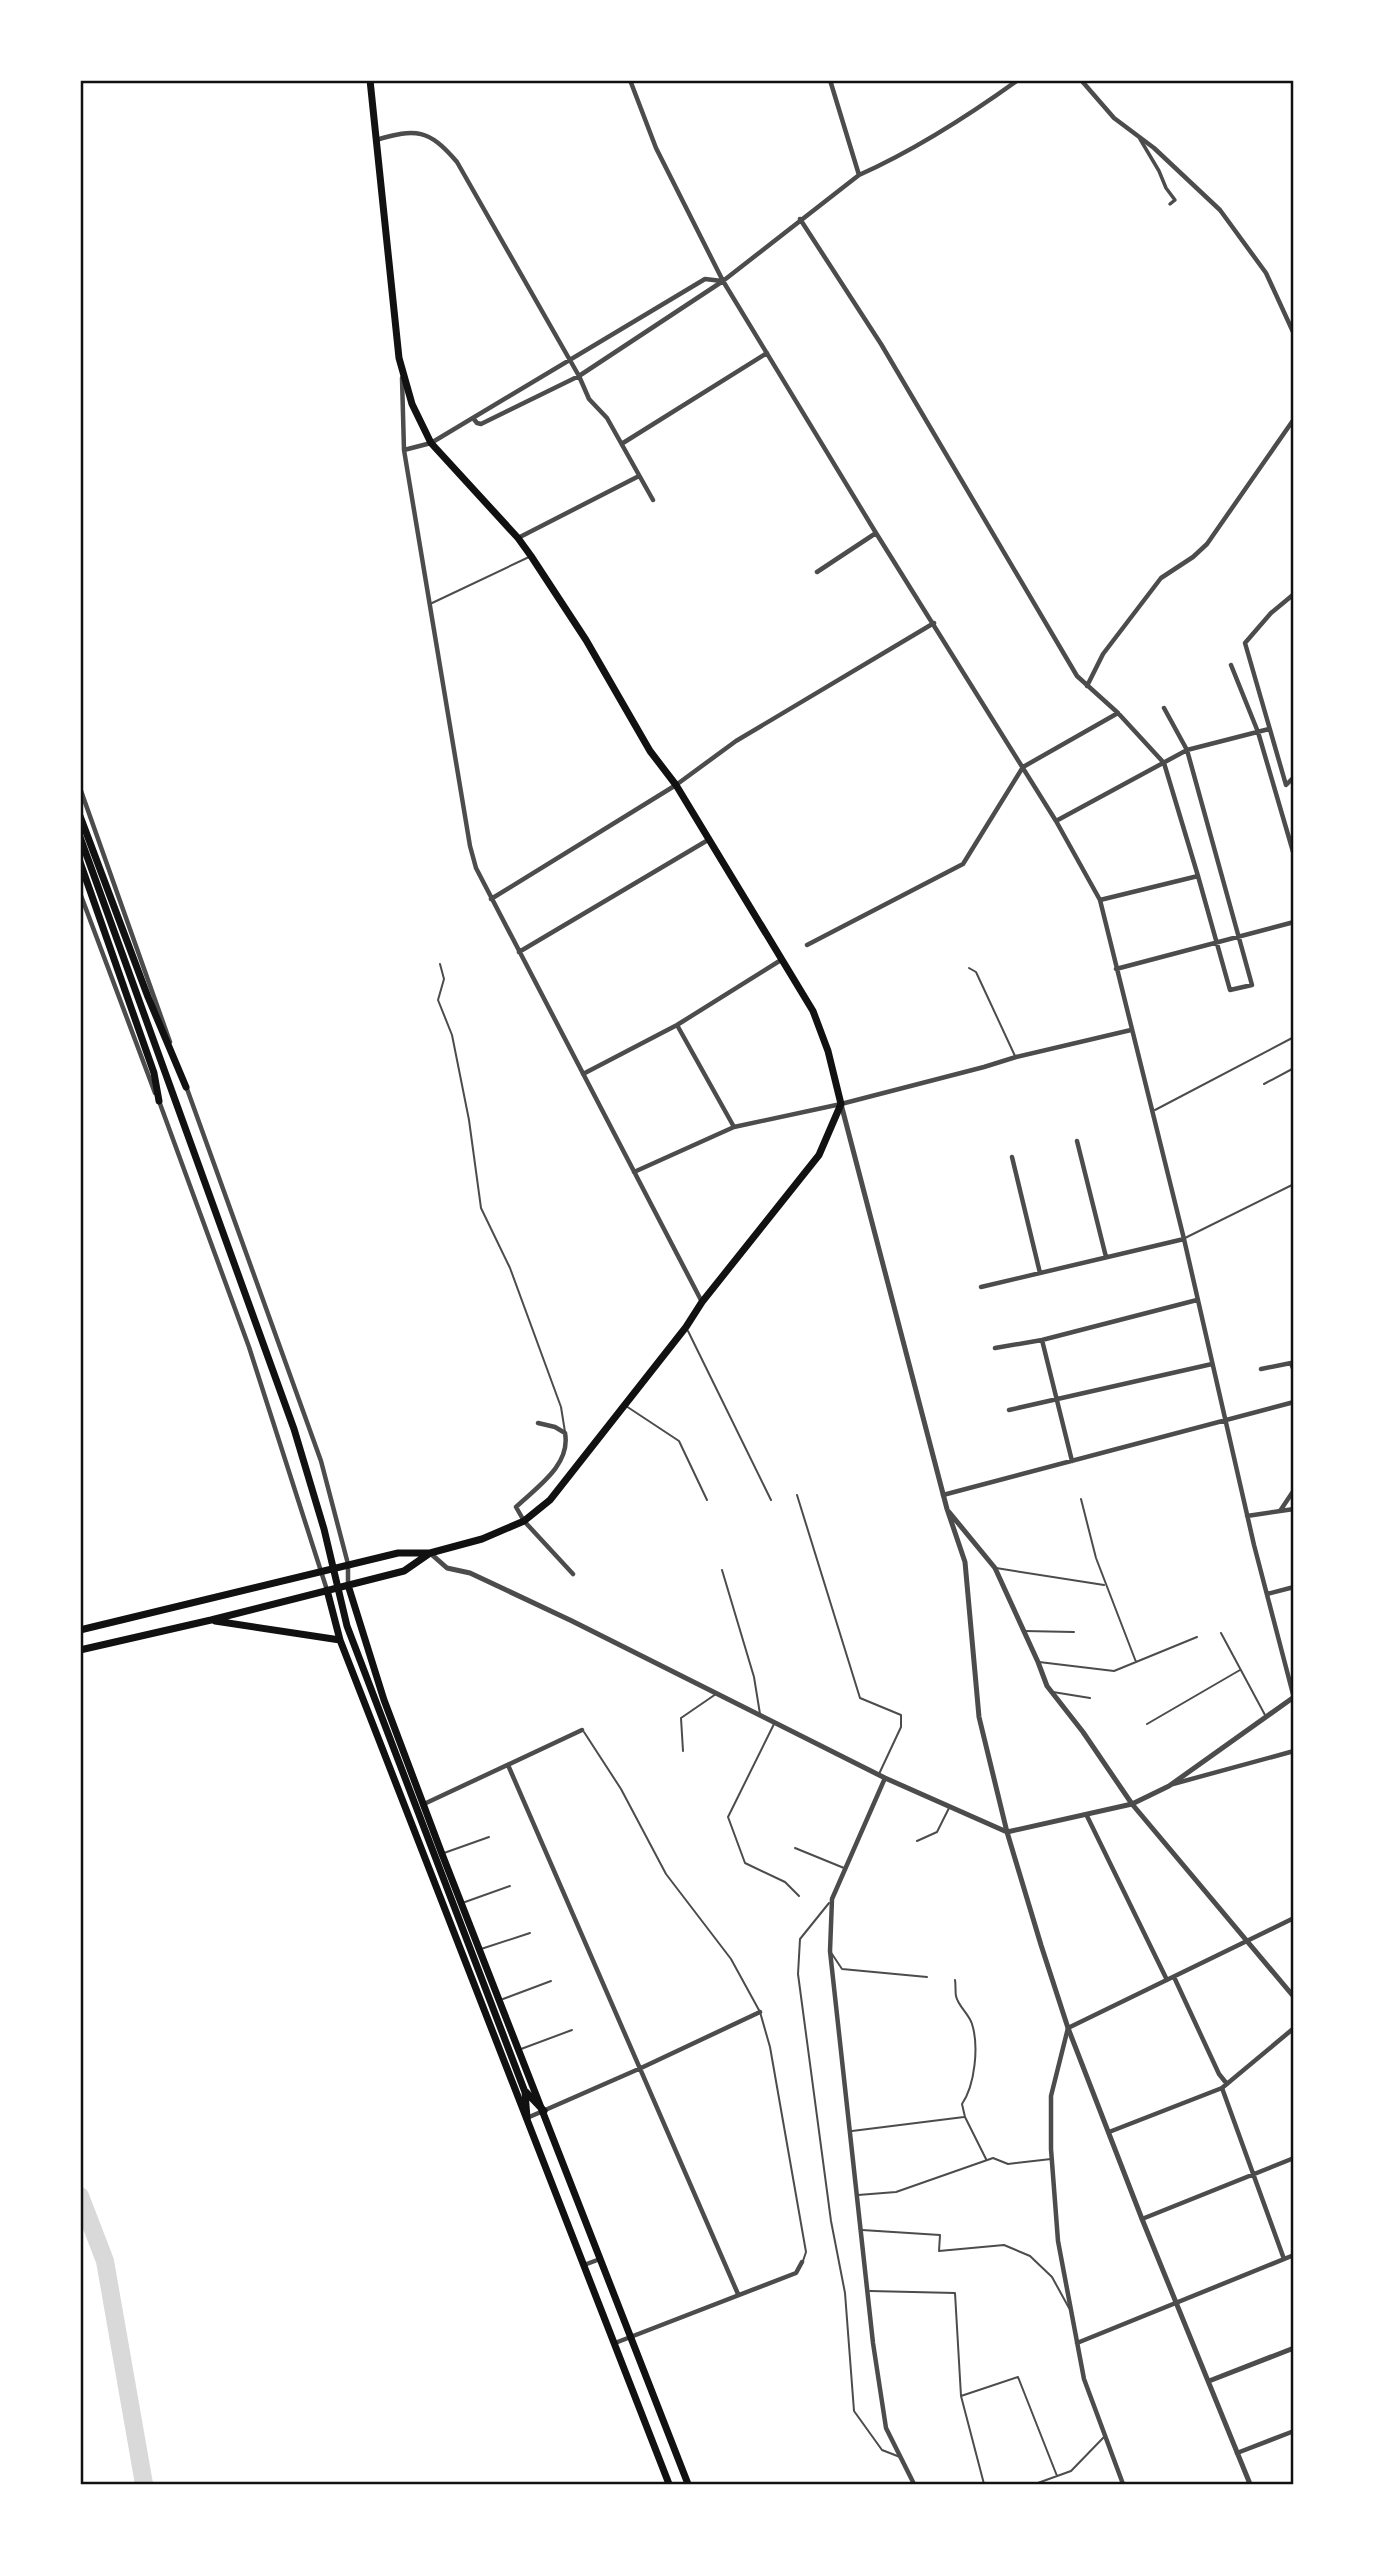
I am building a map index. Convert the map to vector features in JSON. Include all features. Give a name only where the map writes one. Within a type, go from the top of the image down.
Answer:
[{"type":"main road","points":[[80,1630],[398,1553],[430,1553],[482,1539],[524,1521],[550,1500],[686,1327],[702,1302],[820,1155],[841,1104],[828,1051],[814,1015],[676,785],[650,751],[586,640],[531,556],[518,538],[431,443],[412,404],[402,373],[370,80]]},
{"type":"main road","points":[[80,816],[148,997],[186,1087]]},
{"type":"main road","points":[[80,837],[294,1429],[324,1529],[347,1626],[544,2110],[688,2484]]},
{"type":"main road","points":[[80,862],[154,1073],[159,1101]]},
{"type":"main road","points":[[80,1650],[404,1571],[430,1553]]},
{"type":"main road","points":[[348,1585],[420,1805],[526,2092],[527,2118]]},
{"type":"main road","points":[[327,1590],[340,1640],[669,2484]]},
{"type":"main road","points":[[211,1620],[340,1640]]},
{"type":"main road","points":[[366,1707],[384,1700]]},
{"type":"main road","points":[[526,2092],[544,2110]]},
{"type":"street","points":[[430,1553],[447,1568],[470,1573],[572,1621],[882,1777],[1007,1832],[1132,1804],[1169,1786],[1293,1698],[1100,900],[1056,821],[723,281],[656,148],[630,80]]},
{"type":"street","points":[[830,80],[859,175]]},
{"type":"street","points":[[473,418],[481,424],[579,376],[723,281],[859,175],[988,103],[1018,80]]},
{"type":"street","points":[[1081,80],[1114,118],[1154,148],[1220,210],[1266,273],[1293,334]]},
{"type":"street","points":[[375,140],[416,132],[430,138],[451,155],[579,376],[589,399],[607,418],[623,443],[653,500]]},
{"type":"street","points":[[1140,139],[1175,200],[1170,204]]},
{"type":"street","points":[[800,219],[881,344],[1077,676],[1118,713],[1164,763],[1230,990],[1252,985],[1187,750],[1164,708]]},
{"type":"street","points":[[404,450],[431,443],[705,278],[723,281]]},
{"type":"street","points":[[623,443],[767,354]]},
{"type":"street","points":[[402,373],[404,450],[470,846],[476,868],[702,1302]]},
{"type":"street","points":[[1087,685],[1103,654],[1161,578],[1193,557],[1207,544],[1293,419]]},
{"type":"street","points":[[518,538],[639,476]]},
{"type":"street","points":[[817,572],[876,533]]},
{"type":"street","points":[[1293,594],[1271,613],[1245,643],[1286,785],[1293,777]]},
{"type":"street","points":[[491,898],[676,785],[736,741],[934,623]]},
{"type":"street","points":[[1231,665],[1258,732],[1293,855]]},
{"type":"street","points":[[807,944],[963,864],[1023,767],[1118,713]]},
{"type":"street","points":[[1056,821],[1187,750],[1269,729]]},
{"type":"street","points":[[80,788],[321,1461],[348,1564],[348,1585]]},
{"type":"street","points":[[519,953],[708,840]]},
{"type":"street","points":[[1100,900],[1198,876]]},
{"type":"street","points":[[80,893],[249,1347],[327,1590]]},
{"type":"street","points":[[1116,969],[1293,922]]},
{"type":"street","points":[[583,1074],[677,1025],[781,960]]},
{"type":"street","points":[[677,1025],[734,1127]]},
{"type":"street","points":[[634,1172],[734,1127],[841,1104],[1016,1057],[1131,1030]]},
{"type":"street","points":[[841,1104],[943,1495],[965,1562],[977,1704],[1007,1832],[1068,2028],[1250,2484]]},
{"type":"street","points":[[1077,1141],[1106,1257]]},
{"type":"street","points":[[1012,1157],[1040,1273]]},
{"type":"street","points":[[981,1287],[1184,1239]]},
{"type":"street","points":[[995,1348],[1042,1340],[1197,1300]]},
{"type":"street","points":[[1042,1340],[1072,1461]]},
{"type":"street","points":[[1261,1369],[1291,1363],[1293,1371]]},
{"type":"street","points":[[1009,1410],[1212,1364]]},
{"type":"street","points":[[943,1495],[1293,1402]]},
{"type":"street","points":[[538,1423],[555,1427],[565,1433],[567,1446],[562,1461],[516,1507],[524,1521],[573,1574]]},
{"type":"street","points":[[1280,1511],[1293,1489]]},
{"type":"street","points":[[947,1509],[995,1568],[1051,1692],[1083,1732],[1132,1804],[1293,1997]]},
{"type":"street","points":[[1247,1516],[1293,1509]]},
{"type":"street","points":[[1267,1594],[1293,1587]]},
{"type":"street","points":[[420,1805],[582,1730]]},
{"type":"street","points":[[1169,1786],[1293,1751]]},
{"type":"street","points":[[508,1765],[738,2294]]},
{"type":"street","points":[[882,1777],[832,1899],[830,1951],[886,2428],[914,2484]]},
{"type":"street","points":[[1087,1816],[1167,1980]]},
{"type":"street","points":[[1068,2028],[1293,1918]]},
{"type":"street","points":[[1174,1977],[1219,2074],[1227,2084]]},
{"type":"street","points":[[527,2118],[760,2012]]},
{"type":"street","points":[[1068,2028],[1051,2096],[1058,2241],[1084,2379],[1123,2484]]},
{"type":"street","points":[[1108,2132],[1222,2088],[1293,2028]]},
{"type":"street","points":[[1222,2088],[1284,2259]]},
{"type":"street","points":[[1142,2219],[1293,2158]]},
{"type":"street","points":[[1077,2343],[1293,2255]]},
{"type":"street","points":[[583,2265],[601,2259]]},
{"type":"street","points":[[615,2343],[796,2273],[802,2262]]},
{"type":"street","points":[[1209,2381],[1293,2348]]},
{"type":"street","points":[[1237,2454],[1293,2431]]},
{"type":"lane","points":[[429,605],[531,556]]},
{"type":"lane","points":[[440,964],[444,979],[438,1000],[452,1035],[469,1120],[481,1208],[510,1268],[561,1407],[565,1433]]},
{"type":"lane","points":[[969,968],[976,972],[1016,1057]]},
{"type":"lane","points":[[1152,1112],[1293,1037]]},
{"type":"lane","points":[[1264,1084],[1293,1068]]},
{"type":"lane","points":[[1184,1239],[1293,1184]]},
{"type":"lane","points":[[686,1327],[771,1500]]},
{"type":"lane","points":[[624,1405],[679,1441],[707,1500]]},
{"type":"lane","points":[[797,1496],[860,1698],[901,1715],[901,1727],[882,1777]]},
{"type":"lane","points":[[1081,1499],[1096,1558],[1136,1662]]},
{"type":"lane","points":[[995,1568],[1106,1585]]},
{"type":"lane","points":[[722,1570],[754,1677],[761,1716]]},
{"type":"lane","points":[[1023,1630],[1073,1632]]},
{"type":"lane","points":[[1222,1633],[1265,1716]]},
{"type":"lane","points":[[1038,1662],[1114,1671],[1197,1637]]},
{"type":"lane","points":[[1147,1724],[1240,1671]]},
{"type":"lane","points":[[1051,1692],[1090,1698]]},
{"type":"lane","points":[[684,1751],[681,1718],[717,1694]]},
{"type":"lane","points":[[774,1723],[728,1817],[745,1863],[785,1882],[799,1896]]},
{"type":"lane","points":[[582,1730],[621,1789],[666,1874],[731,1959],[760,2012],[770,2047],[806,2252],[802,2262]]},
{"type":"lane","points":[[917,1841],[937,1832],[949,1807]]},
{"type":"lane","points":[[442,1854],[489,1837]]},
{"type":"lane","points":[[795,1848],[845,1869]]},
{"type":"lane","points":[[461,1903],[510,1886]]},
{"type":"lane","points":[[832,1899],[800,1939],[798,1974],[831,2221],[845,2293],[854,2411],[882,2450],[901,2458]]},
{"type":"lane","points":[[479,1949],[530,1933]]},
{"type":"lane","points":[[830,1951],[842,1969],[928,1977]]},
{"type":"lane","points":[[956,1979],[956,1998],[972,2024],[974,2077],[969,2094],[962,2104],[965,2117],[987,2160]]},
{"type":"lane","points":[[498,2001],[551,1981]]},
{"type":"lane","points":[[518,2050],[572,2030]]},
{"type":"lane","points":[[850,2132],[965,2117]]},
{"type":"lane","points":[[857,2195],[896,2192],[993,2158],[1008,2164],[1052,2158]]},
{"type":"lane","points":[[861,2230],[940,2235],[939,2251],[1004,2245],[1030,2256],[1052,2277],[1072,2314]]},
{"type":"lane","points":[[868,2291],[955,2293],[961,2396],[984,2484]]},
{"type":"lane","points":[[961,2396],[1018,2377],[1057,2476]]},
{"type":"lane","points":[[1035,2484],[1071,2471],[1105,2436]]},
{"type":"waterway","points":[[80,2196],[105,2261],[144,2484]]}]
